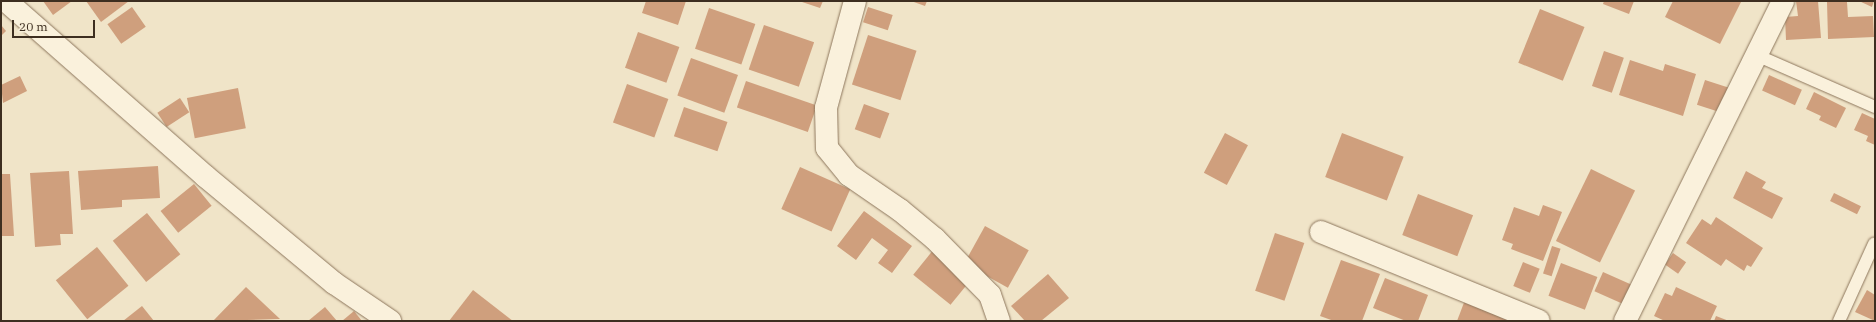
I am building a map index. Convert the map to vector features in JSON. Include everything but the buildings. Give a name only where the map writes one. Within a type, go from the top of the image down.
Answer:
[{"type":"street","points":[[6,1],[205,176],[334,283],[390,321]]},
{"type":"street","points":[[855,1],[826,108],[827,148],[849,175],[900,210],[935,239],[990,295],[999,321]]},
{"type":"street","points":[[1625,321],[1783,1]]},
{"type":"street","points":[[1321,232],[1539,321]]},
{"type":"lane","points":[[1756,55],[1875,107]]},
{"type":"lane","points":[[1839,321],[1874,244]]}]
